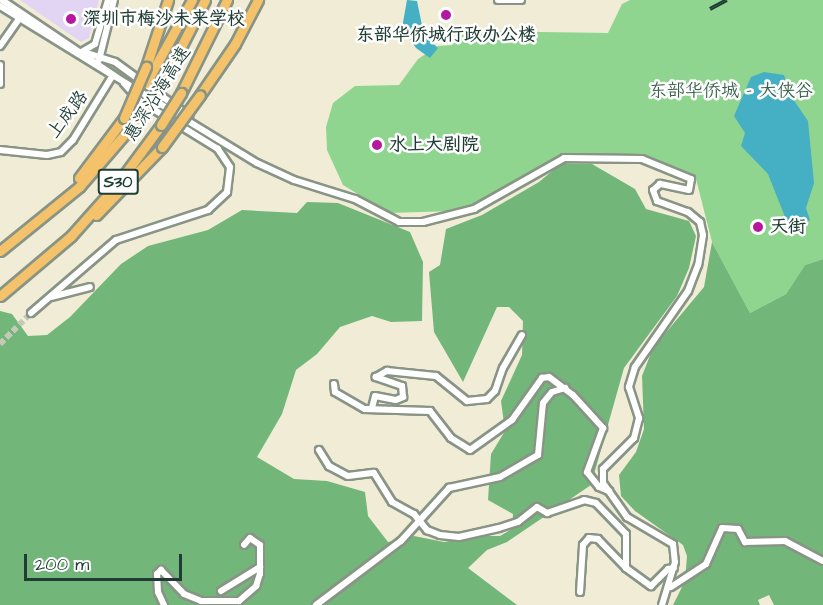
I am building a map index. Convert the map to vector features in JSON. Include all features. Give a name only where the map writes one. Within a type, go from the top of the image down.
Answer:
[{"type":"highway","points":[[49,214],[94,162],[124,118],[146,67],[168,0]]},
{"type":"highway","points":[[146,83],[192,0]]},
{"type":"highway","name":"惠深沿海高速","points":[[0,251],[49,214],[100,165],[142,114],[164,82],[205,0]]},
{"type":"highway","name":"惠深沿海高速","points":[[0,296],[71,236],[119,182],[161,125],[181,93],[227,0]]},
{"type":"highway","points":[[71,236],[116,198],[162,147],[235,44],[258,0]]},
{"type":"street","points":[[2,0],[100,64],[120,80],[278,174],[344,195],[391,219],[410,224],[474,208],[564,159],[642,159],[691,179],[689,190],[660,184],[653,190],[657,201],[695,216],[703,235],[688,291],[635,367],[629,387],[639,418],[634,438],[603,469],[603,483],[627,517],[673,544],[674,568],[670,587],[662,605]]},
{"type":"street","points":[[80,51],[87,51],[95,44],[108,0]]},
{"type":"street","points":[[100,64],[99,56],[114,0]]},
{"type":"street","points":[[498,0],[521,0]]},
{"type":"street","points":[[0,6],[103,72],[113,75]]},
{"type":"street","points":[[0,46],[19,19]]},
{"type":"street","points":[[80,51],[99,56],[146,83],[181,107],[198,125]]},
{"type":"street","points":[[0,65],[0,84]]},
{"type":"street","name":"上成路","points":[[0,150],[48,155],[61,152],[73,140],[113,75]]},
{"type":"street","points":[[31,313],[116,240],[208,210],[227,192],[230,167],[218,148],[140,101],[120,80]]},
{"type":"street","points":[[48,298],[90,288]]},
{"type":"street","points":[[372,408],[375,396],[396,400],[403,398],[402,386],[376,377],[387,370],[436,376],[467,401],[487,399],[495,391],[503,368],[522,335]]},
{"type":"street","points":[[334,384],[335,392],[355,406],[430,411],[450,438],[471,450],[512,420],[542,378],[549,377],[565,388],[603,428],[587,472],[599,487],[609,491]]},
{"type":"street","points":[[316,605],[401,541],[418,519],[449,488],[500,477],[538,455],[543,404],[552,392],[565,388]]},
{"type":"street","points":[[319,450],[329,465],[348,476],[374,474],[392,502],[418,519],[427,530],[459,537],[518,522],[537,507],[547,513],[584,500],[590,501],[611,516],[626,534],[626,568]]},
{"type":"street","points":[[670,587],[706,564],[722,528],[738,529],[745,542],[785,541],[823,561]]},
{"type":"street","points":[[164,605],[158,592],[157,574],[161,570],[184,594],[201,601],[225,604],[239,601],[256,586],[260,567],[257,541],[250,538],[244,545]]},
{"type":"street","points":[[580,592],[583,544],[589,538],[598,539],[626,568],[651,586],[668,569],[674,568]]},
{"type":"street","points":[[221,591],[260,567]]},
{"type":"shaded area","name":"深圳市梅沙未来学校","points":[[20,0],[99,0],[89,38],[81,42]]},
{"type":"green space","name":"东部华侨城 - 大侠谷","points":[[630,0],[823,0],[823,259],[805,265],[786,294],[750,313],[712,242],[695,175],[645,155],[556,157],[485,200],[453,211],[389,213],[343,185],[327,150],[326,127],[333,103],[355,86],[399,85],[418,59],[438,46],[452,45],[466,31],[608,33],[622,4]]},
{"type":"green space","points":[[562,163],[592,164],[635,189],[646,209],[689,221],[696,236],[689,268],[677,296],[624,368],[591,485],[507,542],[487,550],[468,568],[517,605],[0,605],[0,311],[12,314],[28,336],[47,335],[70,317],[121,264],[148,246],[208,230],[242,210],[297,213],[307,202],[338,203],[410,232],[423,262],[422,321],[391,322],[372,316],[340,327],[317,354],[296,370],[282,414],[257,457],[294,479],[327,481],[365,492],[368,516],[388,542],[414,536],[444,542],[474,536],[500,536],[512,529],[513,514],[488,500],[491,454],[505,431],[501,401],[522,355],[523,321],[509,307],[497,307],[463,382],[434,332],[429,272],[440,265],[446,229],[482,215],[539,182]]},
{"type":"green space","points":[[712,242],[750,313],[786,294],[805,265],[823,259],[823,605],[774,605],[769,595],[758,600],[760,605],[673,605],[685,581],[687,556],[683,545],[635,511],[621,496],[619,475],[636,452],[644,429],[642,376],[653,348],[704,287]]},
{"type":"water","points":[[407,0],[417,1],[424,35],[438,48],[430,58],[416,48],[402,28]]},
{"type":"water","points":[[764,72],[784,75],[791,96],[808,121],[814,183],[806,208],[810,220],[798,226],[787,222],[768,174],[741,146],[745,133],[734,116],[751,77]]},
{"type":"tunnel","points":[[0,344],[31,313]]},
{"type":"railway","points":[[710,9],[727,0]]},
{"type":"place","name":"东部华侨城行政办公楼","points":[[446,15]]},
{"type":"place","name":"深圳市梅沙未来学校","points":[[71,19]]},
{"type":"place","name":"水上大剧院","points":[[377,145]]},
{"type":"place","name":"天街","points":[[758,227]]}]
